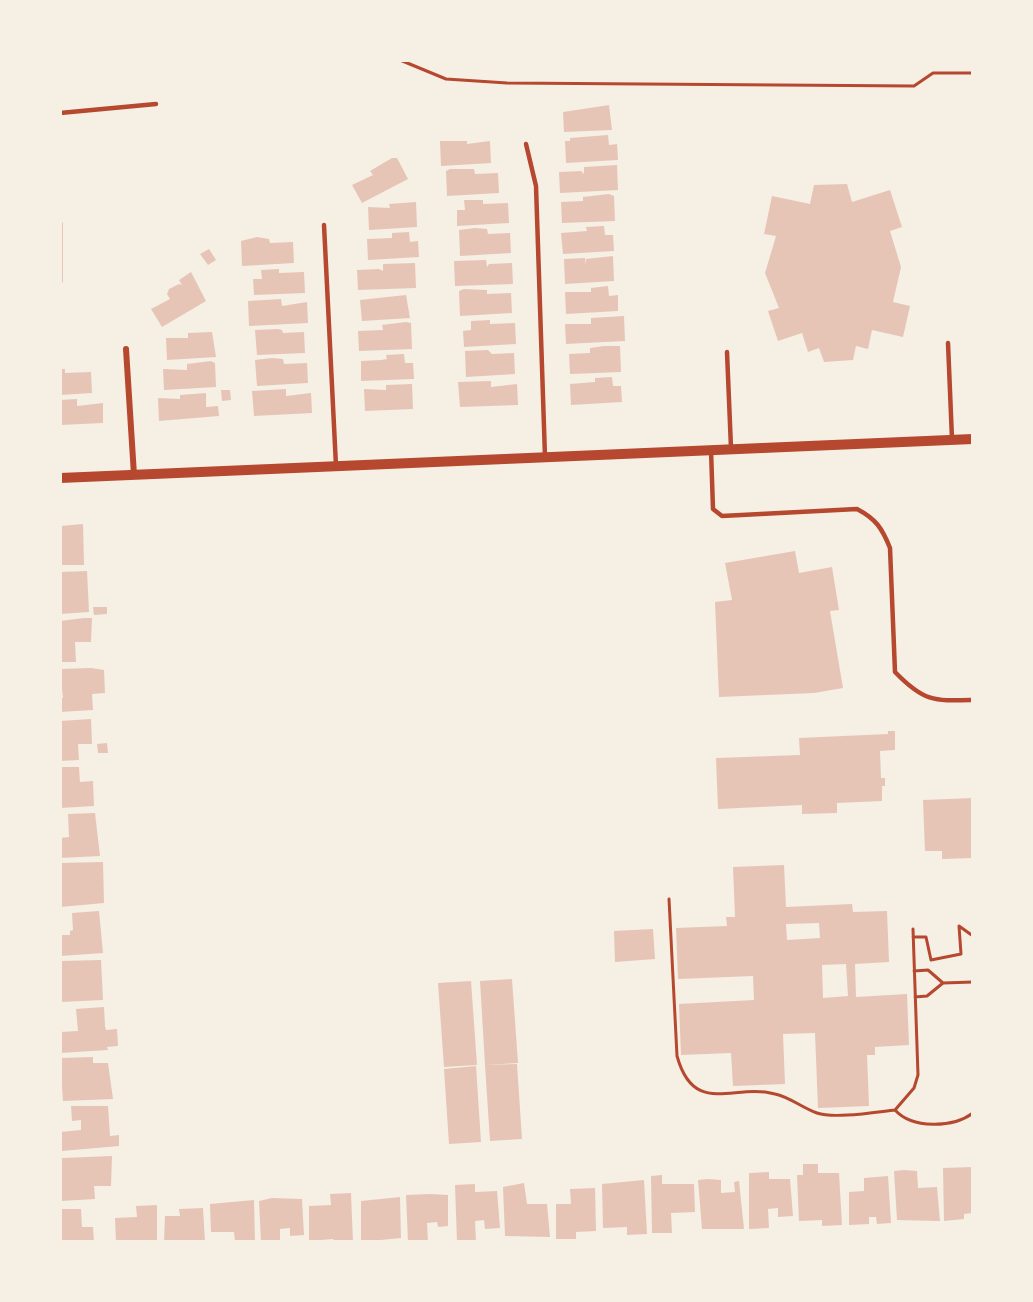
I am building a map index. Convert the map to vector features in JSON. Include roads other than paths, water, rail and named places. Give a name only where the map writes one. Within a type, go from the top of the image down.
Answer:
[{"type":"street","points":[[126,349],[134,475]]},
{"type":"street","points":[[60,478],[973,439]]},
{"type":"lane","points":[[60,113],[156,104]]},
{"type":"lane","points":[[526,144],[536,186],[545,457]]},
{"type":"lane","points":[[60,223],[60,282]]},
{"type":"lane","points":[[324,225],[336,466]]},
{"type":"lane","points":[[948,343],[952,440]]},
{"type":"lane","points":[[727,352],[731,448]]},
{"type":"lane","points":[[711,450],[713,509],[722,516],[857,509],[874,518],[883,530],[890,548],[895,672],[908,685],[929,699],[973,700]]}]
